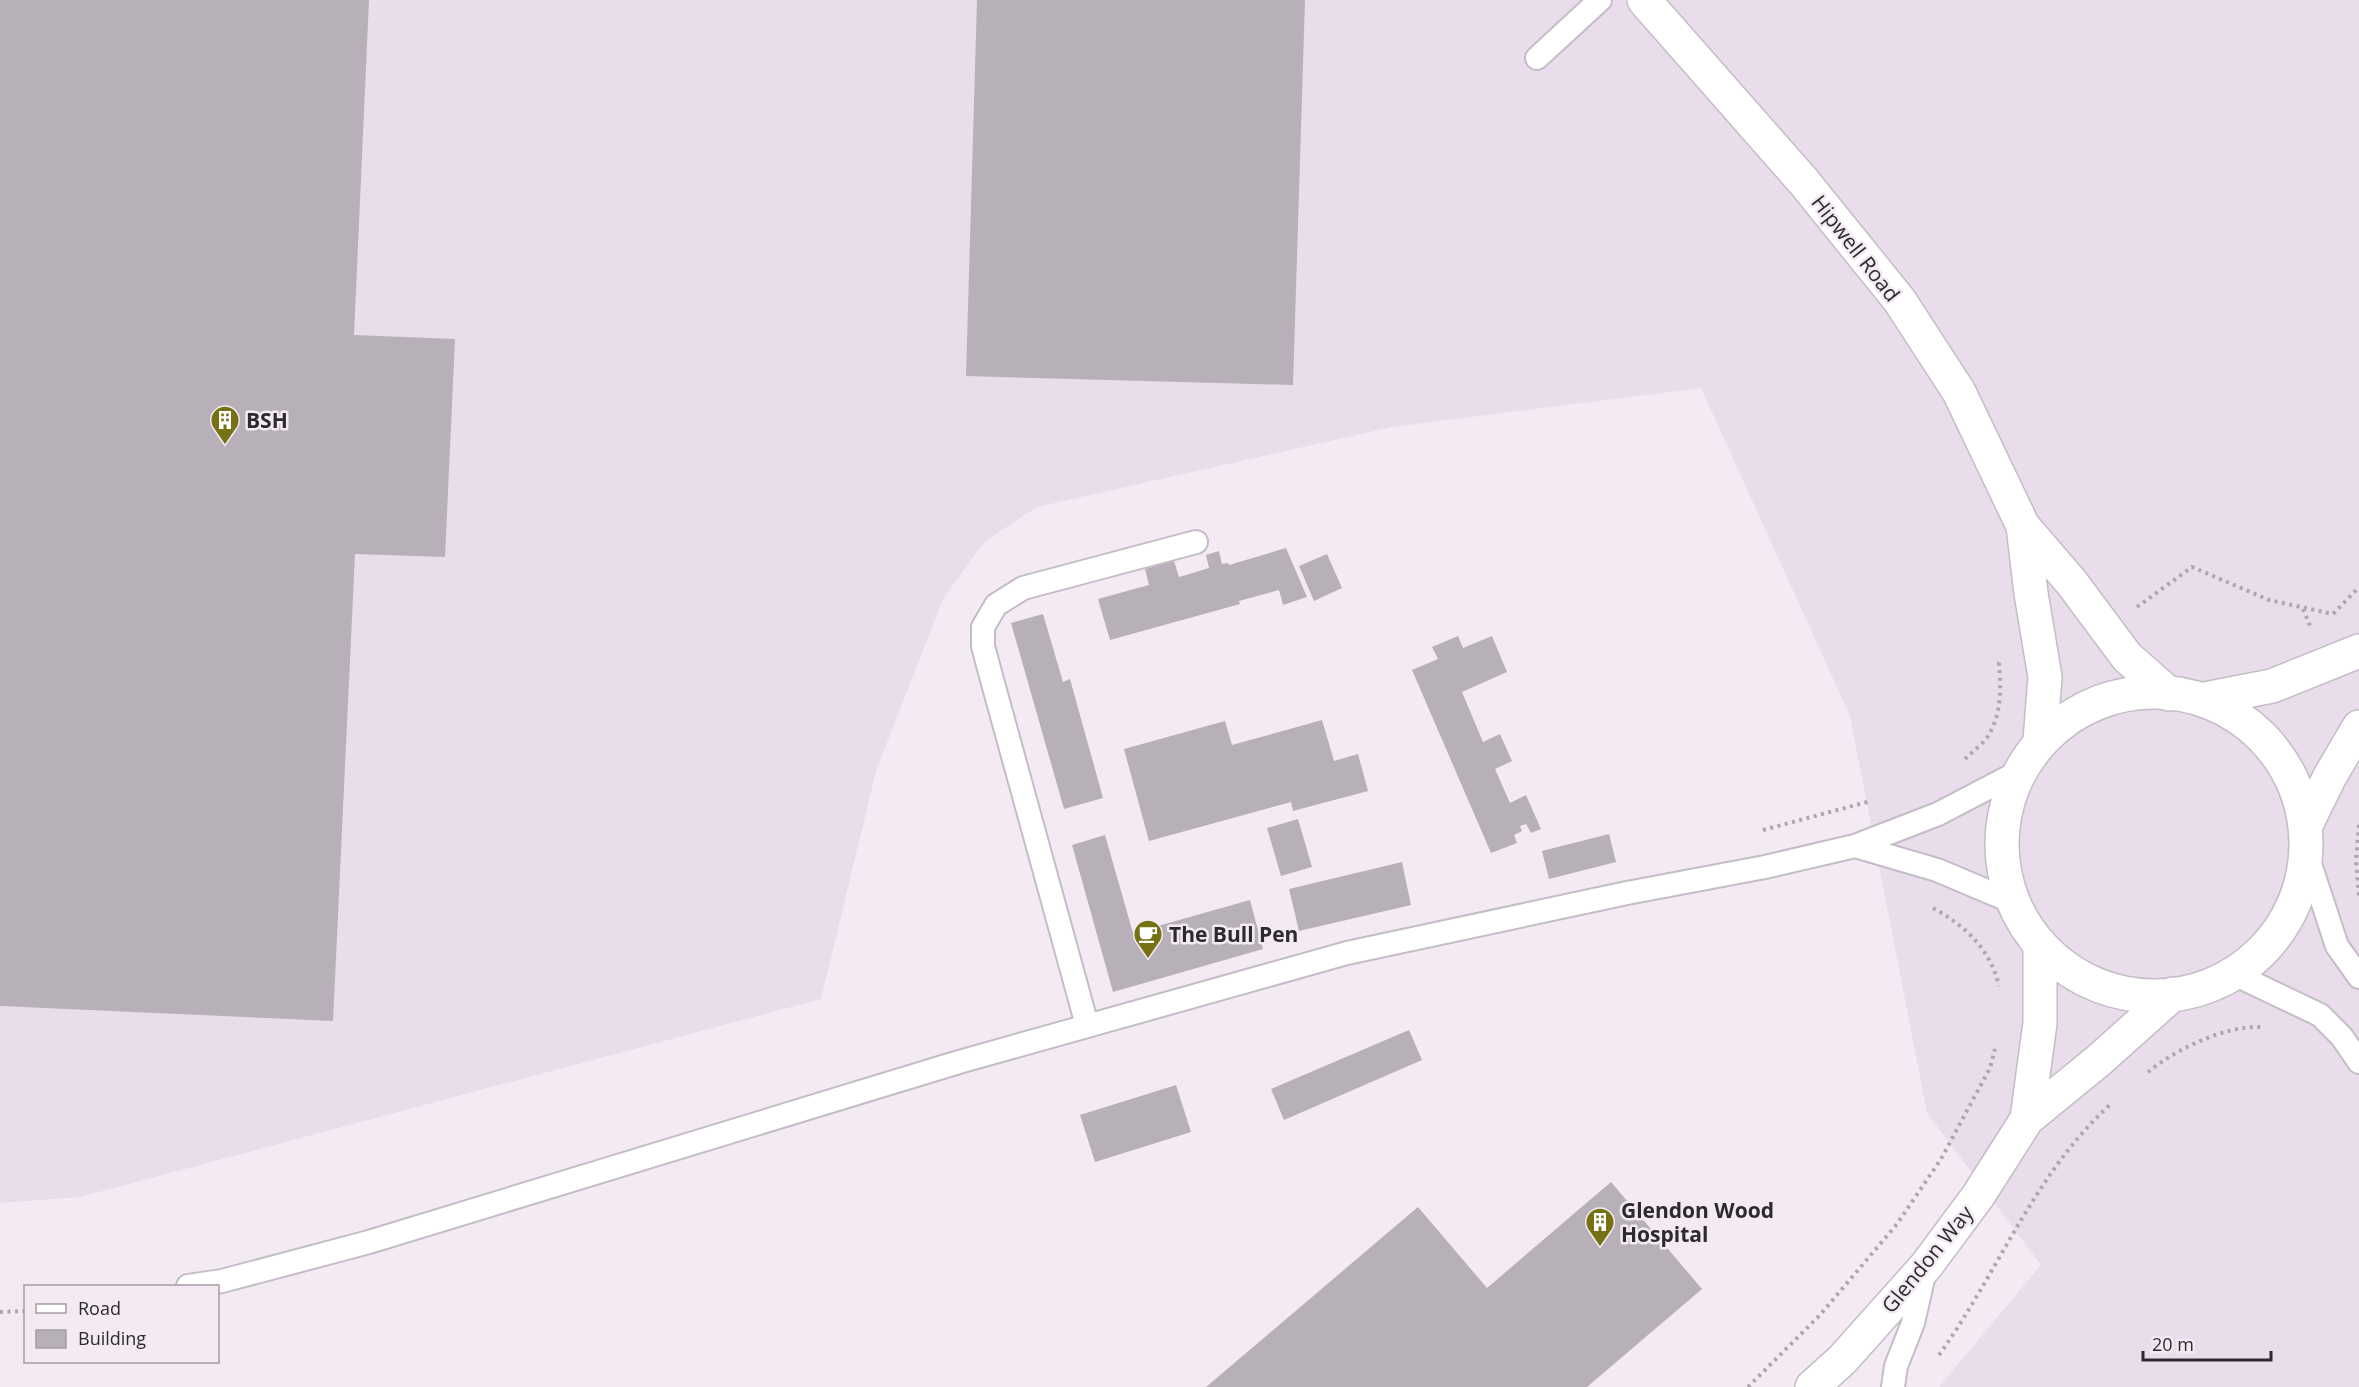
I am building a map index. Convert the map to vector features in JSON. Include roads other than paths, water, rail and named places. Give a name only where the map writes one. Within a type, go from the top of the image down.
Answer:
[{"type":"street","name":"Hipwell Road","points":[[1644,0],[1804,182],[1900,302],[1959,392],[2024,526],[2072,583],[2127,657],[2169,694]]},
{"type":"street","name":"Hipwell Road","points":[[2024,526],[2031,593],[2045,677],[2033,755]]},
{"type":"street","points":[[2359,651],[2272,686],[2205,699],[2144,691],[2092,703],[2033,755],[2004,810],[2001,860],[2016,910],[2030,934],[2069,971],[2130,995],[2183,994],[2234,974],[2262,952],[2293,907],[2307,839],[2330,776],[2359,727]]},
{"type":"street","points":[[2205,699],[2262,735],[2293,779],[2307,839]]},
{"type":"street","name":"Glendon Way","points":[[2027,1119],[2040,1023],[2040,944]]},
{"type":"street","name":"Glendon Way","points":[[1812,1387],[1842,1360],[1926,1266],[1978,1196],[2027,1119],[2098,1061],[2173,994]]},
{"type":"lane","points":[[1537,58],[1600,0]]},
{"type":"lane","points":[[1087,1025],[983,646],[983,627],[996,605],[1023,588],[1196,542]]},
{"type":"lane","points":[[199,1285],[369,1242],[1087,1025],[1347,953],[1627,893],[1765,867],[1855,846],[1938,814],[2033,755]]},
{"type":"lane","points":[[2307,839],[2337,946],[2359,977]]},
{"type":"lane","points":[[1855,846],[1937,870],[2013,902]]},
{"type":"lane","points":[[2234,974],[2320,1015],[2342,1037],[2359,1062]]},
{"type":"lane","points":[[1893,1387],[1896,1366],[1913,1323],[1926,1266]]},
{"type":"place","name":"BSH","points":[[225,446]]},
{"type":"place","name":"The Bull Pen","points":[[1148,960]]},
{"type":"place","name":"Glendon Wood Hospital","points":[[1600,1248]]}]
